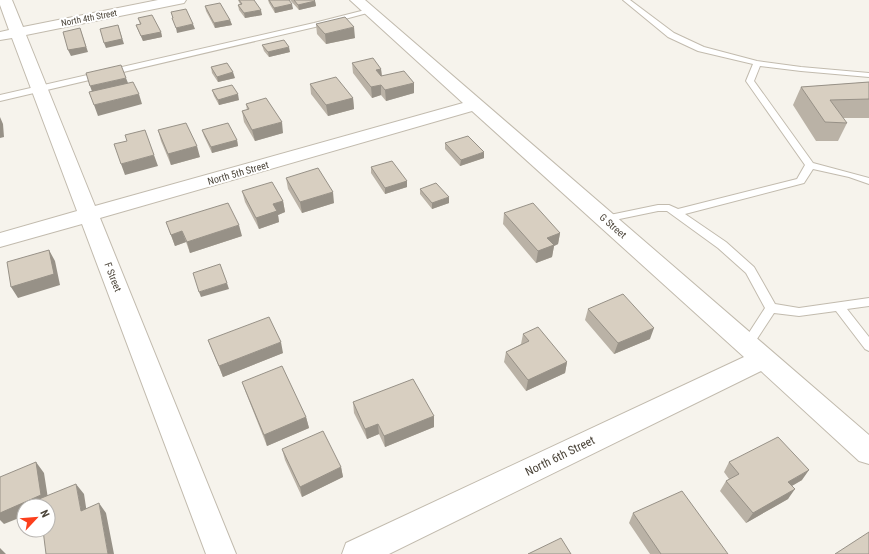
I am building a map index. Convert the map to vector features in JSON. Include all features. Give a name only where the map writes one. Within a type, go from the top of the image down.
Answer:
[{"type":"street","name":"F Street","points":[[5,0],[9,34],[40,88],[221,554]]},
{"type":"street","name":"North 4th Street","points":[[9,34],[179,0]]},
{"type":"street","name":"G Street","points":[[363,6],[869,452]]},
{"type":"street","name":"North 5th Street","points":[[0,240],[475,105]]},
{"type":"street","name":"North 6th Street","points":[[357,554],[755,352]]},
{"type":"lane","points":[[626,0],[671,35],[701,49],[757,63],[808,70],[869,75]]},
{"type":"lane","points":[[0,98],[315,25],[363,6]]},
{"type":"lane","points":[[757,63],[750,81],[810,165],[852,175],[869,181]]},
{"type":"lane","points":[[677,213],[801,181],[810,165]]},
{"type":"lane","points":[[605,219],[658,208],[669,208],[722,244],[750,270],[771,308],[755,352]]},
{"type":"lane","points":[[771,308],[799,312],[869,302]]},
{"type":"lane","points":[[838,306],[869,346]]},
{"type":"building","points":[[239,0],[254,0],[261,10],[244,13],[238,5],[242,4]]},
{"type":"building","points":[[269,0],[289,0],[292,4],[274,8]]},
{"type":"building","points":[[294,0],[314,0],[315,1],[298,5]]},
{"type":"building","points":[[220,3],[230,20],[214,23],[205,6]]},
{"type":"building","points":[[186,9],[193,24],[176,28],[171,12]]},
{"type":"building","points":[[152,15],[161,32],[141,36],[136,25],[141,24],[138,18]]},
{"type":"building","points":[[345,17],[354,27],[325,34],[316,24]]},
{"type":"building","points":[[118,25],[122,39],[104,43],[100,29]]},
{"type":"building","points":[[80,28],[86,47],[68,50],[63,32]]},
{"type":"building","points":[[284,40],[289,47],[268,52],[262,45]]},
{"type":"building","points":[[373,58],[381,69],[376,70],[381,76],[404,71],[414,83],[385,90],[381,85],[371,87],[352,63]]},
{"type":"building","points":[[227,63],[233,72],[217,77],[211,67]]},
{"type":"building","points":[[121,65],[126,78],[90,86],[86,73]]},
{"type":"building","points":[[336,77],[353,98],[326,105],[310,84]]},
{"type":"building","points":[[133,82],[139,94],[94,105],[89,92]]},
{"type":"building","points":[[869,82],[869,99],[830,100],[847,123],[825,122],[801,87]]},
{"type":"building","points":[[232,85],[238,94],[218,100],[212,90]]},
{"type":"building","points":[[266,98],[282,122],[252,130],[242,111],[249,109],[246,104]]},
{"type":"building","points":[[186,123],[197,146],[168,154],[158,130]]},
{"type":"building","points":[[228,123],[237,140],[211,147],[202,130]]},
{"type":"building","points":[[145,130],[154,155],[121,164],[114,144],[127,141],[125,135]]},
{"type":"building","points":[[468,136],[484,152],[461,160],[445,143]]},
{"type":"building","points":[[392,161],[407,181],[385,188],[371,167]]},
{"type":"building","points":[[318,168],[333,192],[300,202],[286,178]]},
{"type":"building","points":[[272,182],[283,201],[273,204],[277,211],[256,218],[242,191]]},
{"type":"building","points":[[436,183],[449,197],[432,203],[420,189]]},
{"type":"building","points":[[228,203],[239,225],[187,242],[182,231],[171,235],[166,222]]},
{"type":"building","points":[[533,203],[560,233],[547,238],[554,245],[538,251],[504,213]]},
{"type":"building","points":[[49,250],[54,274],[11,287],[7,262]]},
{"type":"building","points":[[220,264],[227,283],[199,292],[193,273]]},
{"type":"building","points":[[623,294],[654,328],[618,343],[588,309]]},
{"type":"building","points":[[269,317],[281,342],[219,366],[208,340]]},
{"type":"building","points":[[538,327],[567,362],[528,380],[506,352],[529,341],[523,334]]},
{"type":"building","points":[[282,366],[306,417],[264,435],[242,382]]},
{"type":"building","points":[[413,379],[434,416],[384,436],[378,424],[365,429],[353,402]]},
{"type":"building","points":[[323,431],[341,467],[300,487],[282,449]]},
{"type":"building","points":[[778,437],[809,470],[788,482],[795,489],[753,513],[726,481],[739,474],[729,462]]},
{"type":"building","points":[[36,462],[41,495],[34,498],[16,498],[16,506],[0,513],[0,477]]},
{"type":"building","points":[[76,484],[81,511],[99,503],[108,554],[46,554],[44,538],[56,538],[56,498],[41,498]]},
{"type":"building","points":[[682,491],[728,554],[661,554],[633,513]]},
{"type":"building","points":[[869,532],[869,554],[835,554]]},
{"type":"building","points":[[561,538],[571,554],[528,554]]}]
